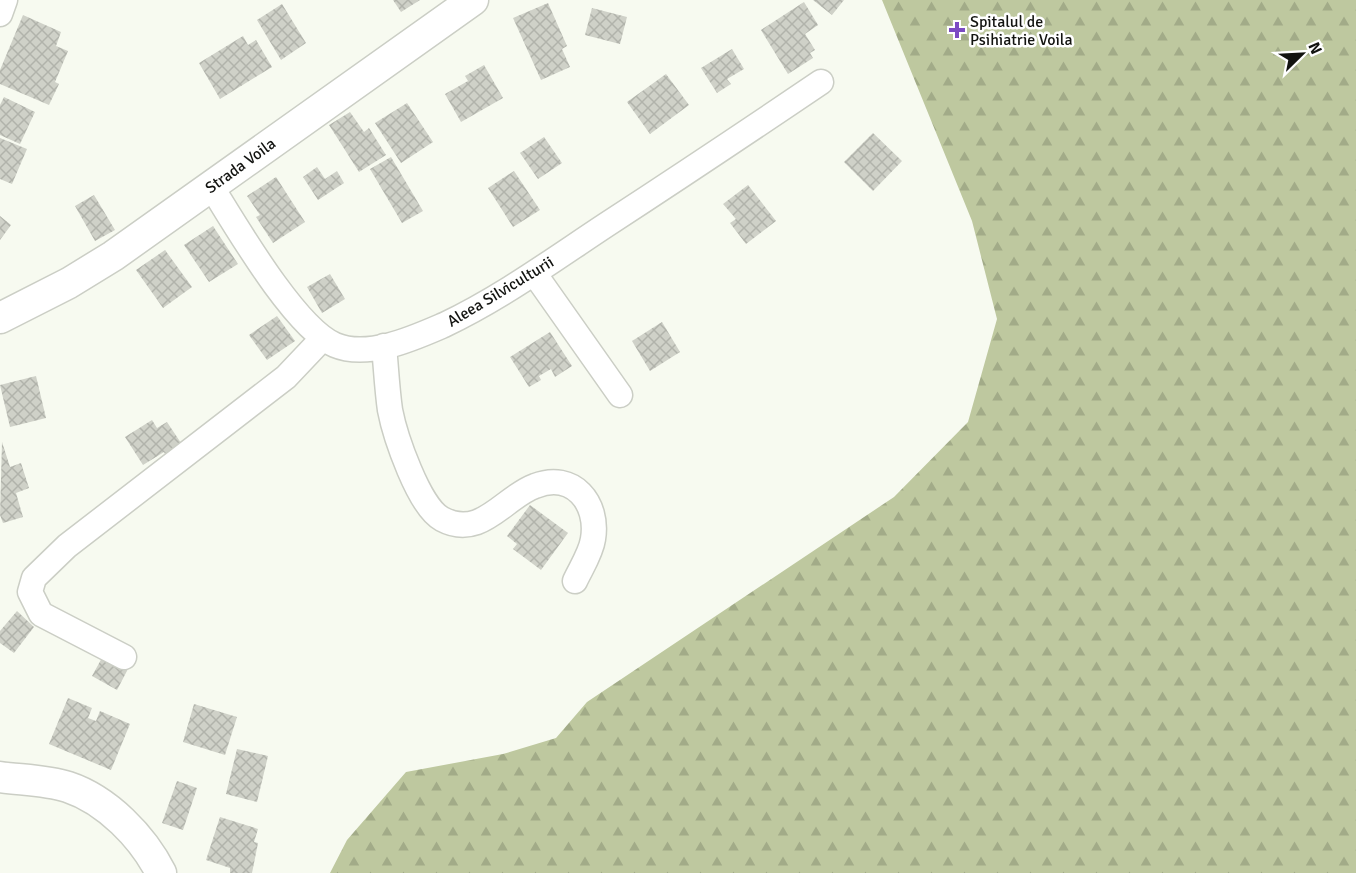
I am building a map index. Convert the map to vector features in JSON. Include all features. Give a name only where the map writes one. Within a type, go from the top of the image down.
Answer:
[{"type":"main road","name":"Strada Voila","points":[[0,318],[69,284],[113,256],[473,0]]},
{"type":"main road","points":[[0,777],[69,787],[100,803],[136,835],[161,873]]},
{"type":"street","points":[[0,14],[5,0]]},
{"type":"street","name":"Aleea Silviculturii","points":[[211,186],[301,319],[322,339],[338,346],[360,349],[384,346],[443,325],[478,307],[534,273],[821,82]]},
{"type":"street","points":[[534,273],[620,395]]},
{"type":"street","points":[[124,657],[40,614],[30,591],[34,578],[40,569],[67,546],[286,377],[322,339]]},
{"type":"street","points":[[384,346],[391,412],[404,455],[425,500],[441,519],[462,525],[485,520],[536,485],[554,482],[571,484],[584,494],[594,522],[593,542],[575,581]]},
{"type":"green space","points":[[882,0],[1356,0],[1356,873],[330,873],[347,840],[406,772],[503,754],[556,738],[587,702],[894,497],[968,422],[997,319],[972,221]]},
{"type":"building","points":[[393,0],[420,0],[401,12]]},
{"type":"building","points":[[813,0],[844,0],[832,15]]},
{"type":"building","points":[[804,2],[818,25],[805,34],[815,50],[810,53],[813,58],[788,74],[761,30]]},
{"type":"building","points":[[548,3],[567,46],[562,49],[570,67],[541,80],[513,18]]},
{"type":"building","points":[[282,4],[306,43],[281,60],[257,20]]},
{"type":"building","points":[[592,8],[627,17],[620,44],[585,35]]},
{"type":"building","points":[[23,15],[61,32],[56,46],[68,51],[55,82],[59,84],[49,105],[0,84],[0,70]]},
{"type":"building","points":[[243,36],[248,45],[256,40],[272,67],[220,99],[199,63]]},
{"type":"building","points":[[732,49],[744,69],[727,79],[731,84],[717,93],[701,68]]},
{"type":"building","points":[[484,65],[503,98],[461,122],[445,94],[468,81],[465,76]]},
{"type":"building","points":[[666,74],[689,105],[650,134],[627,102]]},
{"type":"building","points":[[4,97],[35,112],[20,144],[0,135],[0,105]]},
{"type":"building","points":[[407,103],[433,142],[401,163],[375,123]]},
{"type":"building","points":[[350,112],[364,132],[369,128],[386,155],[359,172],[329,125]]},
{"type":"building","points":[[873,133],[902,161],[873,191],[844,162]]},
{"type":"building","points":[[544,137],[562,163],[538,179],[520,153]]},
{"type":"building","points":[[0,138],[27,149],[12,184],[0,179]]},
{"type":"building","points":[[391,157],[423,211],[402,223],[370,169]]},
{"type":"building","points":[[317,167],[325,179],[337,171],[344,183],[318,200],[303,177]]},
{"type":"building","points":[[514,171],[540,210],[513,227],[488,188]]},
{"type":"building","points":[[276,177],[305,222],[273,243],[256,217],[260,215],[247,196]]},
{"type":"building","points":[[748,185],[776,221],[746,244],[730,223],[736,219],[723,204]]},
{"type":"building","points":[[94,195],[115,230],[95,241],[75,206]]},
{"type":"building","points":[[0,216],[11,225],[0,240]]},
{"type":"building","points":[[213,226],[238,264],[209,282],[184,245]]},
{"type":"building","points":[[165,250],[192,287],[163,308],[136,270]]},
{"type":"building","points":[[330,274],[345,299],[322,313],[307,287]]},
{"type":"building","points":[[277,316],[295,341],[267,360],[249,335]]},
{"type":"building","points":[[662,322],[680,352],[650,371],[632,341]]},
{"type":"building","points":[[550,332],[572,366],[555,377],[551,369],[539,376],[541,380],[529,387],[510,357]]},
{"type":"building","points":[[36,376],[46,418],[10,427],[0,385]]},
{"type":"building","points":[[152,420],[157,428],[167,422],[183,446],[166,456],[164,452],[143,465],[125,437]]},
{"type":"building","points":[[2,442],[10,467],[21,463],[29,488],[16,493],[23,517],[3,523],[0,515]]},
{"type":"building","points":[[530,505],[568,533],[541,570],[513,549],[517,544],[507,536]]},
{"type":"building","points":[[17,611],[34,627],[14,653],[0,643],[0,631]]},
{"type":"building","points":[[103,656],[128,669],[117,690],[92,676]]},
{"type":"building","points":[[68,698],[92,708],[88,718],[96,721],[100,711],[130,724],[111,770],[49,744]]},
{"type":"building","points":[[194,704],[237,717],[225,755],[183,742]]},
{"type":"building","points":[[237,749],[268,756],[257,802],[226,794]]},
{"type":"building","points":[[177,781],[197,788],[183,830],[162,823]]},
{"type":"building","points":[[220,817],[258,829],[254,842],[258,843],[252,873],[230,873],[230,868],[206,860]]},
{"type":"place","name":"Spitalul de Psihiatrie Voila","points":[[957,30]]}]
